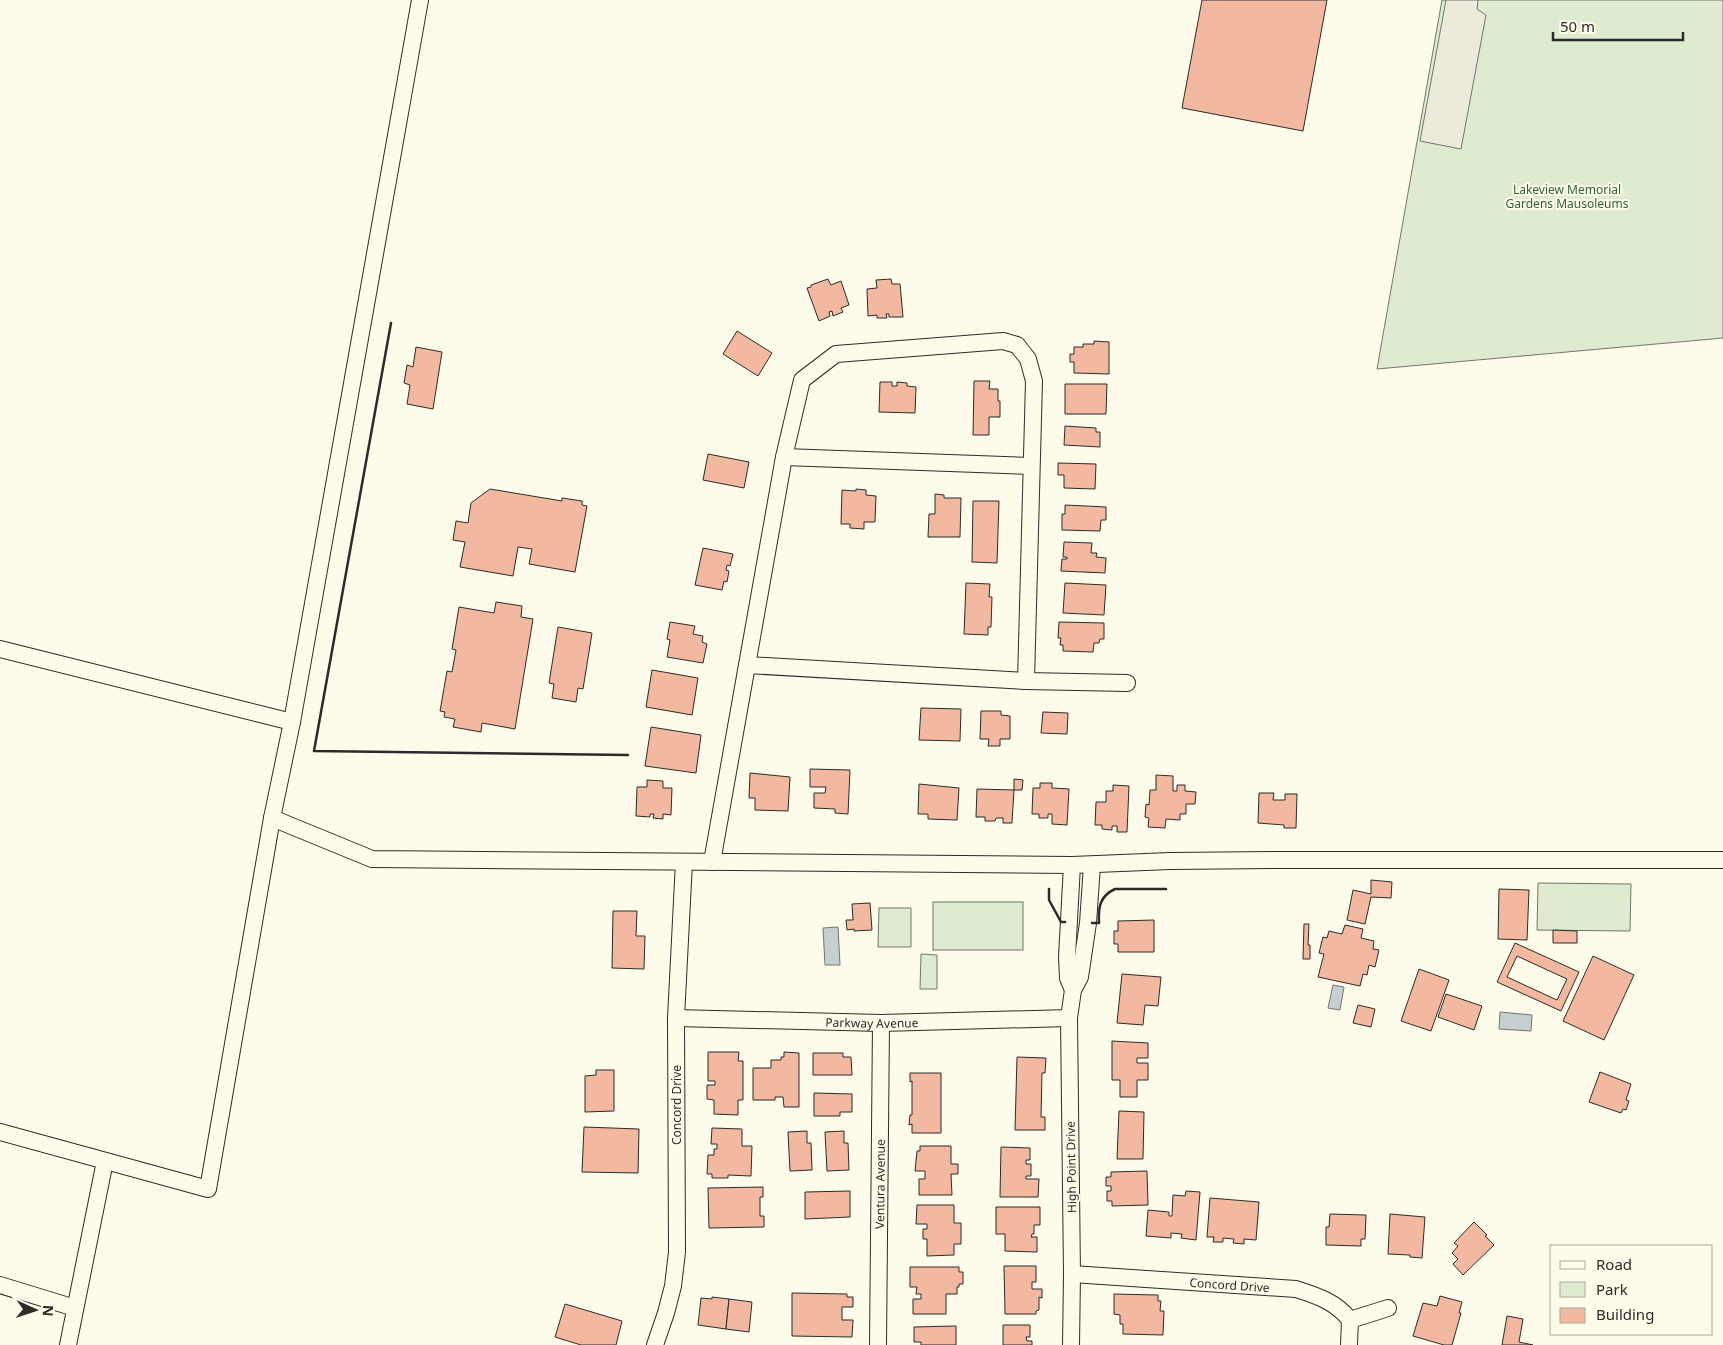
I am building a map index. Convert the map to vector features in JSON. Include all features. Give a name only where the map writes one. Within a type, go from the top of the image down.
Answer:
[{"type":"street","points":[[0,1132],[208,1189],[272,818],[292,722],[420,0]]},
{"type":"street","points":[[712,862],[784,457],[802,380],[836,354],[1004,341],[1017,345],[1028,359],[1034,381],[1030,466],[1026,681]]},
{"type":"street","points":[[784,457],[1030,466]]},
{"type":"street","points":[[0,649],[292,722]]},
{"type":"street","points":[[747,665],[1026,681],[1127,684]]},
{"type":"street","points":[[272,818],[372,859],[1072,865],[1170,861],[1282,860],[1723,860]]},
{"type":"street","name":"Concord Drive","points":[[655,1345],[673,1286],[677,1252],[676,1018],[684,862]]},
{"type":"street","name":"High Point Drive","points":[[1072,865],[1067,957],[1068,978],[1073,990]]},
{"type":"street","name":"High Point Drive","points":[[1071,1345],[1069,1018],[1073,990],[1080,978],[1088,923],[1092,865]]},
{"type":"street","name":"Parkway Avenue","points":[[676,1018],[881,1023],[1069,1018]]},
{"type":"street","name":"Ventura Avenue","points":[[878,1345],[881,1023]]},
{"type":"street","points":[[68,1345],[104,1161]]},
{"type":"street","name":"Concord Drive","points":[[1072,1274],[1296,1289],[1324,1298],[1342,1310],[1350,1320]]},
{"type":"street","points":[[0,1285],[75,1308]]},
{"type":"street","points":[[1349,1345],[1350,1320],[1388,1308]]},
{"type":"green space","name":"Lakeview Memorial Gardens Mausoleums","points":[[1442,0],[1723,0],[1723,338],[1377,369]]},
{"type":"green space","points":[[1538,883],[1631,884],[1630,931],[1537,930]]},
{"type":"green space","points":[[933,902],[1023,902],[1023,950],[933,950]]},
{"type":"green space","points":[[879,908],[911,908],[911,947],[878,947]]},
{"type":"green space","points":[[921,954],[937,955],[937,989],[920,989]]},
{"type":"shaded area","points":[[1446,0],[1478,0],[1477,9],[1486,15],[1461,149],[1420,141]]},
{"type":"shaded area","points":[[838,927],[840,965],[825,965],[823,928]]},
{"type":"shaded area","points":[[1333,985],[1344,987],[1340,1010],[1328,1008]]},
{"type":"shaded area","points":[[1500,1012],[1532,1015],[1531,1031],[1499,1029]]},
{"type":"building","points":[[1202,0],[1327,0],[1303,131],[1182,108]]},
{"type":"building","points":[[828,279],[831,285],[841,281],[849,305],[841,308],[843,312],[833,316],[832,311],[829,312],[830,316],[819,321],[807,288]]},
{"type":"building","points":[[891,279],[892,284],[900,284],[903,317],[889,317],[889,314],[886,314],[887,318],[877,318],[877,315],[868,316],[867,289],[877,288],[876,280]]},
{"type":"building","points":[[737,331],[772,353],[758,376],[723,354]]},
{"type":"building","points":[[1094,341],[1109,342],[1109,374],[1074,373],[1074,362],[1070,362],[1070,354],[1074,354],[1074,347],[1083,347],[1083,344],[1094,344]]},
{"type":"building","points":[[416,347],[442,352],[433,409],[407,404],[410,385],[404,383],[407,365],[413,367]]},
{"type":"building","points":[[974,381],[990,381],[989,389],[998,389],[1000,417],[989,417],[989,435],[973,435]]},
{"type":"building","points":[[880,382],[892,382],[892,386],[897,386],[897,382],[907,383],[907,386],[916,387],[915,413],[879,412]]},
{"type":"building","points":[[1065,384],[1107,384],[1106,414],[1065,414]]},
{"type":"building","points":[[1065,426],[1096,428],[1096,432],[1100,432],[1100,447],[1064,445]]},
{"type":"building","points":[[708,454],[749,462],[744,488],[703,480]]},
{"type":"building","points":[[1058,463],[1096,464],[1095,489],[1064,488],[1064,475],[1058,475]]},
{"type":"building","points":[[490,489],[562,501],[562,498],[582,501],[582,505],[587,506],[575,572],[529,564],[532,549],[518,547],[513,576],[460,567],[465,542],[453,540],[456,521],[468,523],[471,503]]},
{"type":"building","points":[[856,489],[866,490],[866,495],[876,496],[875,522],[864,522],[864,529],[850,528],[850,524],[841,524],[842,490],[856,491]]},
{"type":"building","points":[[935,494],[944,495],[944,498],[961,498],[960,537],[928,537],[929,514],[935,514]]},
{"type":"building","points":[[973,501],[999,501],[997,563],[972,562]]},
{"type":"building","points":[[1065,505],[1106,507],[1106,520],[1101,520],[1100,531],[1062,530],[1062,514],[1065,514]]},
{"type":"building","points":[[1064,542],[1092,543],[1091,553],[1097,553],[1096,557],[1106,558],[1105,573],[1061,571],[1062,559],[1067,559],[1067,557],[1063,557]]},
{"type":"building","points":[[703,548],[733,554],[730,566],[727,565],[726,570],[729,571],[727,582],[724,581],[722,590],[695,585]]},
{"type":"building","points":[[966,583],[990,584],[989,597],[992,597],[991,627],[988,627],[988,635],[964,634]]},
{"type":"building","points":[[1065,583],[1106,585],[1104,615],[1063,613]]},
{"type":"building","points":[[496,602],[522,606],[521,617],[533,619],[515,729],[482,723],[481,732],[453,727],[455,719],[444,717],[445,712],[440,711],[447,671],[452,672],[456,650],[452,649],[459,607],[494,613]]},
{"type":"building","points":[[670,622],[695,626],[693,634],[703,636],[702,642],[707,644],[703,663],[667,657],[670,640],[667,639]]},
{"type":"building","points":[[1059,622],[1104,623],[1104,639],[1100,639],[1099,643],[1094,643],[1093,652],[1063,651],[1063,645],[1060,645],[1061,638],[1058,638]]},
{"type":"building","points":[[558,627],[592,633],[583,689],[578,688],[576,702],[552,698],[554,684],[549,683]]},
{"type":"building","points":[[652,670],[698,678],[692,715],[646,707]]},
{"type":"building","points":[[921,708],[961,709],[960,741],[919,740]]},
{"type":"building","points":[[981,711],[1001,711],[1001,715],[1010,716],[1010,739],[1000,739],[1000,746],[988,746],[989,739],[980,739]]},
{"type":"building","points":[[1043,712],[1068,713],[1067,734],[1041,733]]},
{"type":"building","points":[[651,727],[701,735],[696,773],[645,766]]},
{"type":"building","points":[[810,769],[850,770],[848,814],[835,813],[835,809],[814,808],[814,793],[825,793],[826,787],[810,787]]},
{"type":"building","points":[[750,773],[790,777],[788,811],[755,810],[755,798],[749,798]]},
{"type":"building","points":[[1156,775],[1173,776],[1173,791],[1177,791],[1177,785],[1185,785],[1185,791],[1196,792],[1195,804],[1186,804],[1186,814],[1180,814],[1180,820],[1166,819],[1165,828],[1148,827],[1149,818],[1145,817],[1146,804],[1149,805],[1150,790],[1156,790]]},
{"type":"building","points":[[1014,779],[1023,780],[1022,790],[1014,790]]},
{"type":"building","points":[[647,780],[663,781],[663,788],[672,788],[671,815],[663,814],[663,819],[653,818],[654,814],[650,814],[650,817],[636,816],[637,787],[647,787]]},
{"type":"building","points":[[1040,783],[1052,783],[1052,788],[1069,789],[1067,825],[1052,824],[1052,814],[1048,814],[1048,818],[1039,818],[1039,814],[1032,814],[1033,788],[1040,788]]},
{"type":"building","points":[[919,784],[959,788],[957,820],[928,819],[928,814],[918,814]]},
{"type":"building","points":[[1113,785],[1129,786],[1127,832],[1117,832],[1117,826],[1112,826],[1112,830],[1102,829],[1102,825],[1095,825],[1096,802],[1106,802],[1106,791],[1113,791]]},
{"type":"building","points":[[977,789],[1014,790],[1012,823],[1003,823],[1003,818],[996,818],[995,821],[985,821],[985,817],[976,817]]},
{"type":"building","points":[[1259,793],[1274,793],[1273,800],[1285,800],[1285,794],[1297,794],[1296,828],[1284,828],[1284,825],[1258,823]]},
{"type":"building","points":[[1371,880],[1392,882],[1391,898],[1371,897],[1365,924],[1347,920],[1353,890],[1371,894]]},
{"type":"building","points":[[1499,889],[1529,890],[1527,940],[1498,939]]},
{"type":"building","points":[[870,903],[872,930],[847,930],[846,920],[853,920],[852,904]]},
{"type":"building","points":[[613,911],[637,911],[636,936],[645,936],[644,969],[612,968]]},
{"type":"building","points":[[1154,920],[1154,952],[1118,952],[1118,944],[1114,944],[1114,931],[1118,931],[1118,921]]},
{"type":"building","points":[[1304,924],[1309,924],[1308,945],[1310,945],[1310,959],[1303,959]]},
{"type":"building","points":[[1345,925],[1363,929],[1361,938],[1374,941],[1373,949],[1379,950],[1375,967],[1369,965],[1367,975],[1363,974],[1360,986],[1318,977],[1324,954],[1319,953],[1323,937],[1327,938],[1329,931],[1342,934]]},
{"type":"building","points":[[1553,930],[1577,931],[1577,943],[1553,943]]},
{"type":"building","points":[[1515,943],[1579,972],[1561,1011],[1497,982]],"holes":[[[1517,956],[1567,979],[1557,1000],[1507,977]]]},
{"type":"building","points":[[1593,956],[1634,975],[1604,1040],[1563,1021]]},
{"type":"building","points":[[1419,969],[1449,980],[1431,1031],[1401,1021]]},
{"type":"building","points":[[1122,974],[1161,977],[1158,1006],[1145,1005],[1143,1025],[1117,1023]]},
{"type":"building","points":[[1446,994],[1482,1006],[1474,1030],[1438,1017]]},
{"type":"building","points":[[1358,1005],[1375,1009],[1371,1027],[1353,1023]]},
{"type":"building","points":[[1112,1041],[1148,1043],[1148,1058],[1137,1058],[1137,1063],[1148,1063],[1148,1080],[1137,1080],[1137,1097],[1120,1097],[1120,1080],[1112,1080]]},
{"type":"building","points":[[708,1052],[739,1052],[738,1061],[743,1061],[743,1100],[738,1100],[738,1115],[714,1114],[714,1100],[707,1099],[707,1085],[715,1085],[715,1081],[708,1081]]},
{"type":"building","points":[[784,1052],[799,1053],[799,1107],[784,1107],[783,1097],[775,1097],[775,1100],[753,1100],[753,1068],[771,1068],[771,1060],[781,1060],[781,1057],[784,1057]]},
{"type":"building","points":[[813,1053],[843,1053],[843,1057],[851,1057],[852,1075],[813,1075]]},
{"type":"building","points":[[1017,1057],[1046,1058],[1045,1073],[1042,1073],[1041,1117],[1045,1117],[1045,1130],[1015,1130]]},
{"type":"building","points":[[596,1070],[614,1070],[614,1111],[585,1112],[585,1076],[596,1075]]},
{"type":"building","points":[[1600,1072],[1631,1084],[1626,1100],[1629,1101],[1626,1110],[1623,1109],[1621,1113],[1589,1102]]},
{"type":"building","points":[[910,1073],[941,1073],[941,1133],[912,1133],[912,1124],[909,1125],[910,1115],[912,1115],[912,1081],[910,1082]]},
{"type":"building","points":[[814,1093],[852,1094],[852,1112],[840,1112],[840,1116],[814,1116]]},
{"type":"building","points":[[1119,1111],[1144,1112],[1143,1159],[1117,1159]]},
{"type":"building","points":[[584,1127],[639,1129],[638,1173],[582,1172]]},
{"type":"building","points":[[712,1128],[742,1129],[742,1146],[752,1146],[751,1176],[728,1175],[728,1178],[712,1178],[712,1174],[707,1174],[708,1155],[714,1155],[714,1149],[717,1149],[717,1144],[711,1144]]},
{"type":"building","points":[[807,1131],[807,1143],[811,1143],[812,1170],[790,1171],[788,1132]]},
{"type":"building","points":[[844,1131],[844,1143],[848,1143],[849,1170],[827,1171],[825,1132]]},
{"type":"building","points":[[920,1146],[951,1146],[951,1164],[958,1164],[958,1174],[951,1174],[952,1195],[919,1195],[919,1179],[925,1179],[925,1171],[915,1171],[917,1151],[920,1151]]},
{"type":"building","points":[[1001,1147],[1030,1148],[1030,1160],[1026,1160],[1026,1164],[1031,1164],[1031,1176],[1026,1176],[1026,1179],[1039,1179],[1038,1197],[1000,1197]]},
{"type":"building","points":[[1147,1171],[1148,1205],[1112,1206],[1112,1201],[1107,1201],[1107,1191],[1111,1191],[1111,1186],[1106,1186],[1106,1177],[1111,1177],[1111,1172]]},
{"type":"building","points":[[763,1187],[763,1197],[760,1197],[760,1216],[764,1216],[764,1227],[709,1228],[708,1188]]},
{"type":"building","points":[[850,1191],[850,1217],[805,1219],[805,1192]]},
{"type":"building","points":[[1186,1191],[1200,1192],[1196,1240],[1181,1238],[1182,1234],[1171,1233],[1171,1238],[1146,1236],[1148,1210],[1169,1212],[1169,1216],[1172,1216],[1173,1195],[1185,1196]]},
{"type":"building","points":[[1210,1198],[1259,1202],[1256,1240],[1244,1239],[1244,1244],[1233,1243],[1234,1239],[1223,1238],[1223,1242],[1213,1242],[1214,1237],[1207,1237]]},
{"type":"building","points":[[917,1205],[954,1205],[954,1223],[961,1223],[961,1244],[954,1244],[954,1255],[927,1256],[927,1239],[923,1239],[923,1229],[927,1229],[927,1224],[916,1224]]},
{"type":"building","points":[[996,1207],[1040,1207],[1040,1225],[1034,1225],[1034,1234],[1031,1237],[1037,1237],[1037,1252],[1005,1251],[1005,1234],[996,1234]]},
{"type":"building","points":[[1330,1214],[1366,1215],[1365,1239],[1361,1239],[1361,1246],[1326,1245],[1326,1227],[1329,1227]]},
{"type":"building","points":[[1390,1214],[1425,1217],[1422,1258],[1410,1257],[1410,1255],[1388,1254]]},
{"type":"building","points":[[1474,1222],[1494,1245],[1463,1275],[1453,1264],[1458,1259],[1452,1253],[1458,1246],[1454,1243]]},
{"type":"building","points":[[1004,1266],[1036,1266],[1036,1282],[1032,1282],[1032,1289],[1042,1289],[1042,1298],[1039,1297],[1039,1310],[1036,1311],[1036,1314],[1005,1314]]},
{"type":"building","points":[[910,1267],[959,1267],[959,1272],[963,1272],[963,1284],[959,1284],[959,1287],[957,1287],[957,1294],[946,1294],[946,1314],[913,1314],[913,1299],[921,1299],[921,1294],[916,1294],[917,1287],[910,1287]]},
{"type":"building","points":[[792,1293],[847,1294],[847,1297],[853,1297],[853,1307],[842,1307],[842,1320],[853,1320],[852,1337],[792,1336]]},
{"type":"building","points":[[1114,1294],[1158,1295],[1158,1301],[1161,1301],[1160,1311],[1164,1311],[1163,1335],[1123,1334],[1123,1324],[1120,1324],[1120,1315],[1114,1314]]},
{"type":"building","points":[[1440,1296],[1462,1302],[1459,1313],[1461,1313],[1452,1345],[1444,1345],[1413,1336],[1423,1303],[1437,1306]]},
{"type":"building","points":[[712,1297],[729,1299],[726,1329],[698,1325],[701,1298],[712,1299]]},
{"type":"building","points":[[729,1299],[752,1302],[749,1332],[726,1329]]},
{"type":"building","points":[[565,1304],[622,1321],[616,1345],[581,1345],[555,1337]]},
{"type":"building","points":[[1507,1316],[1523,1319],[1519,1342],[1533,1345],[1502,1345]]},
{"type":"building","points":[[1003,1325],[1030,1325],[1030,1337],[1026,1337],[1027,1341],[1032,1341],[1032,1345],[1003,1345]]},
{"type":"building","points":[[956,1326],[956,1345],[921,1345],[921,1342],[914,1342],[914,1327]]},
{"type":"wall","points":[[391,323],[314,751],[628,755]]},
{"type":"wall","points":[[1049,889],[1049,900],[1061,922],[1065,922]]},
{"type":"wall","points":[[1092,923],[1099,923],[1101,903],[1106,895],[1115,889],[1166,889]]}]
